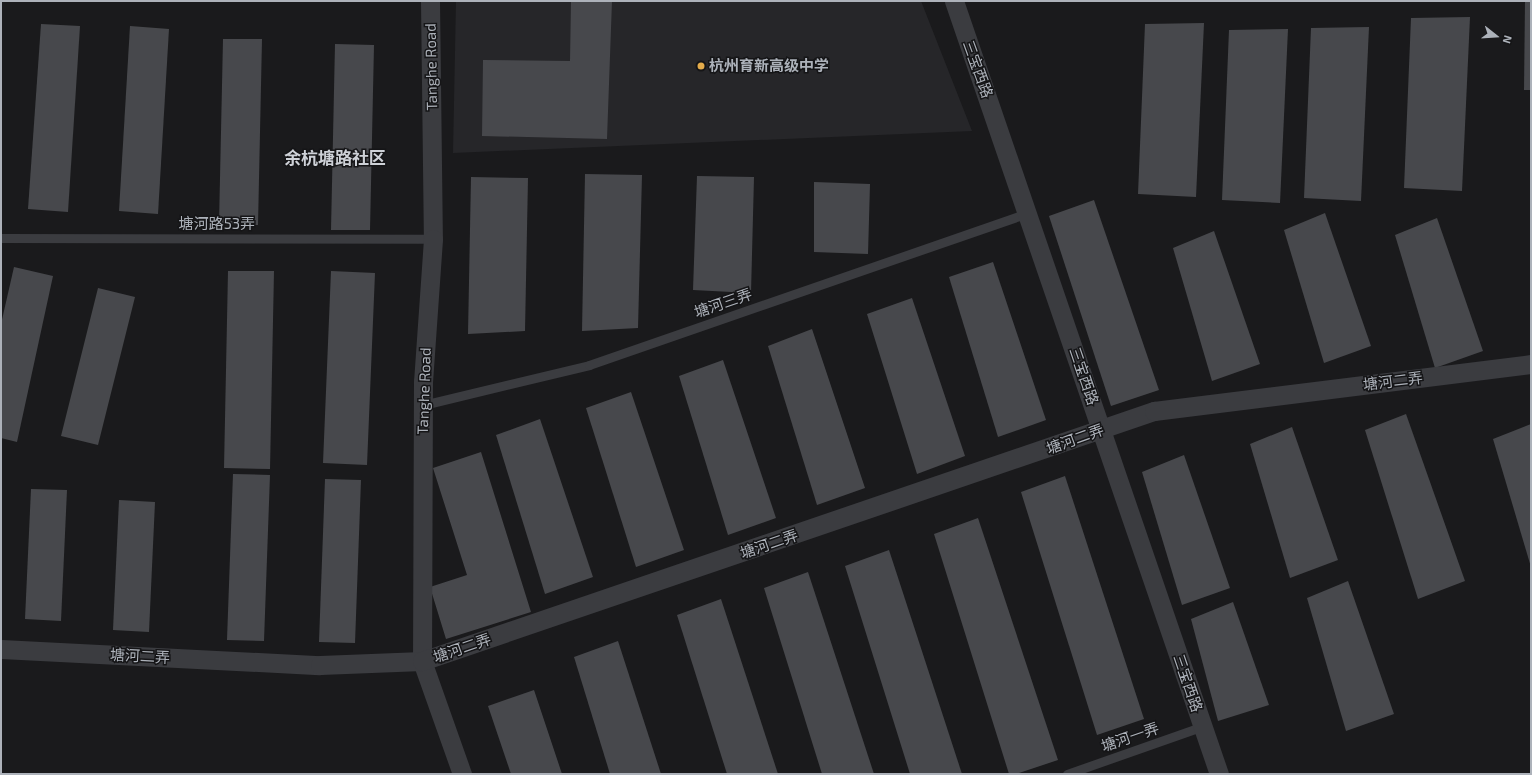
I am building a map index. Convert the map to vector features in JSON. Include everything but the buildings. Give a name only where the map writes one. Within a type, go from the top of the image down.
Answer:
[{"type":"street","name":"Tanghe Road","points":[[430,1],[433,239],[423,405],[422,661],[462,774]]},
{"type":"street","name":"三宝西路","points":[[954,1],[1029,213],[1219,774]]},
{"type":"street","name":"塘河二弄","points":[[1,649],[320,665],[422,661],[1154,411],[1531,364]]},
{"type":"lane","name":"塘河三弄","points":[[423,405],[589,365],[1029,213]]},
{"type":"lane","name":"塘河路53弄","points":[[1,238],[433,239]]},
{"type":"lane","name":"塘河一弄","points":[[1067,774],[1203,726]]},
{"type":"shaded area","name":"杭州育新高级中学","points":[[456,1],[921,1],[972,131],[453,153]]},
{"type":"place","name":"杭州育新高级中学","points":[[701,66]]},
{"type":"district","name":"余杭塘路社区","points":[[335,158]]}]
